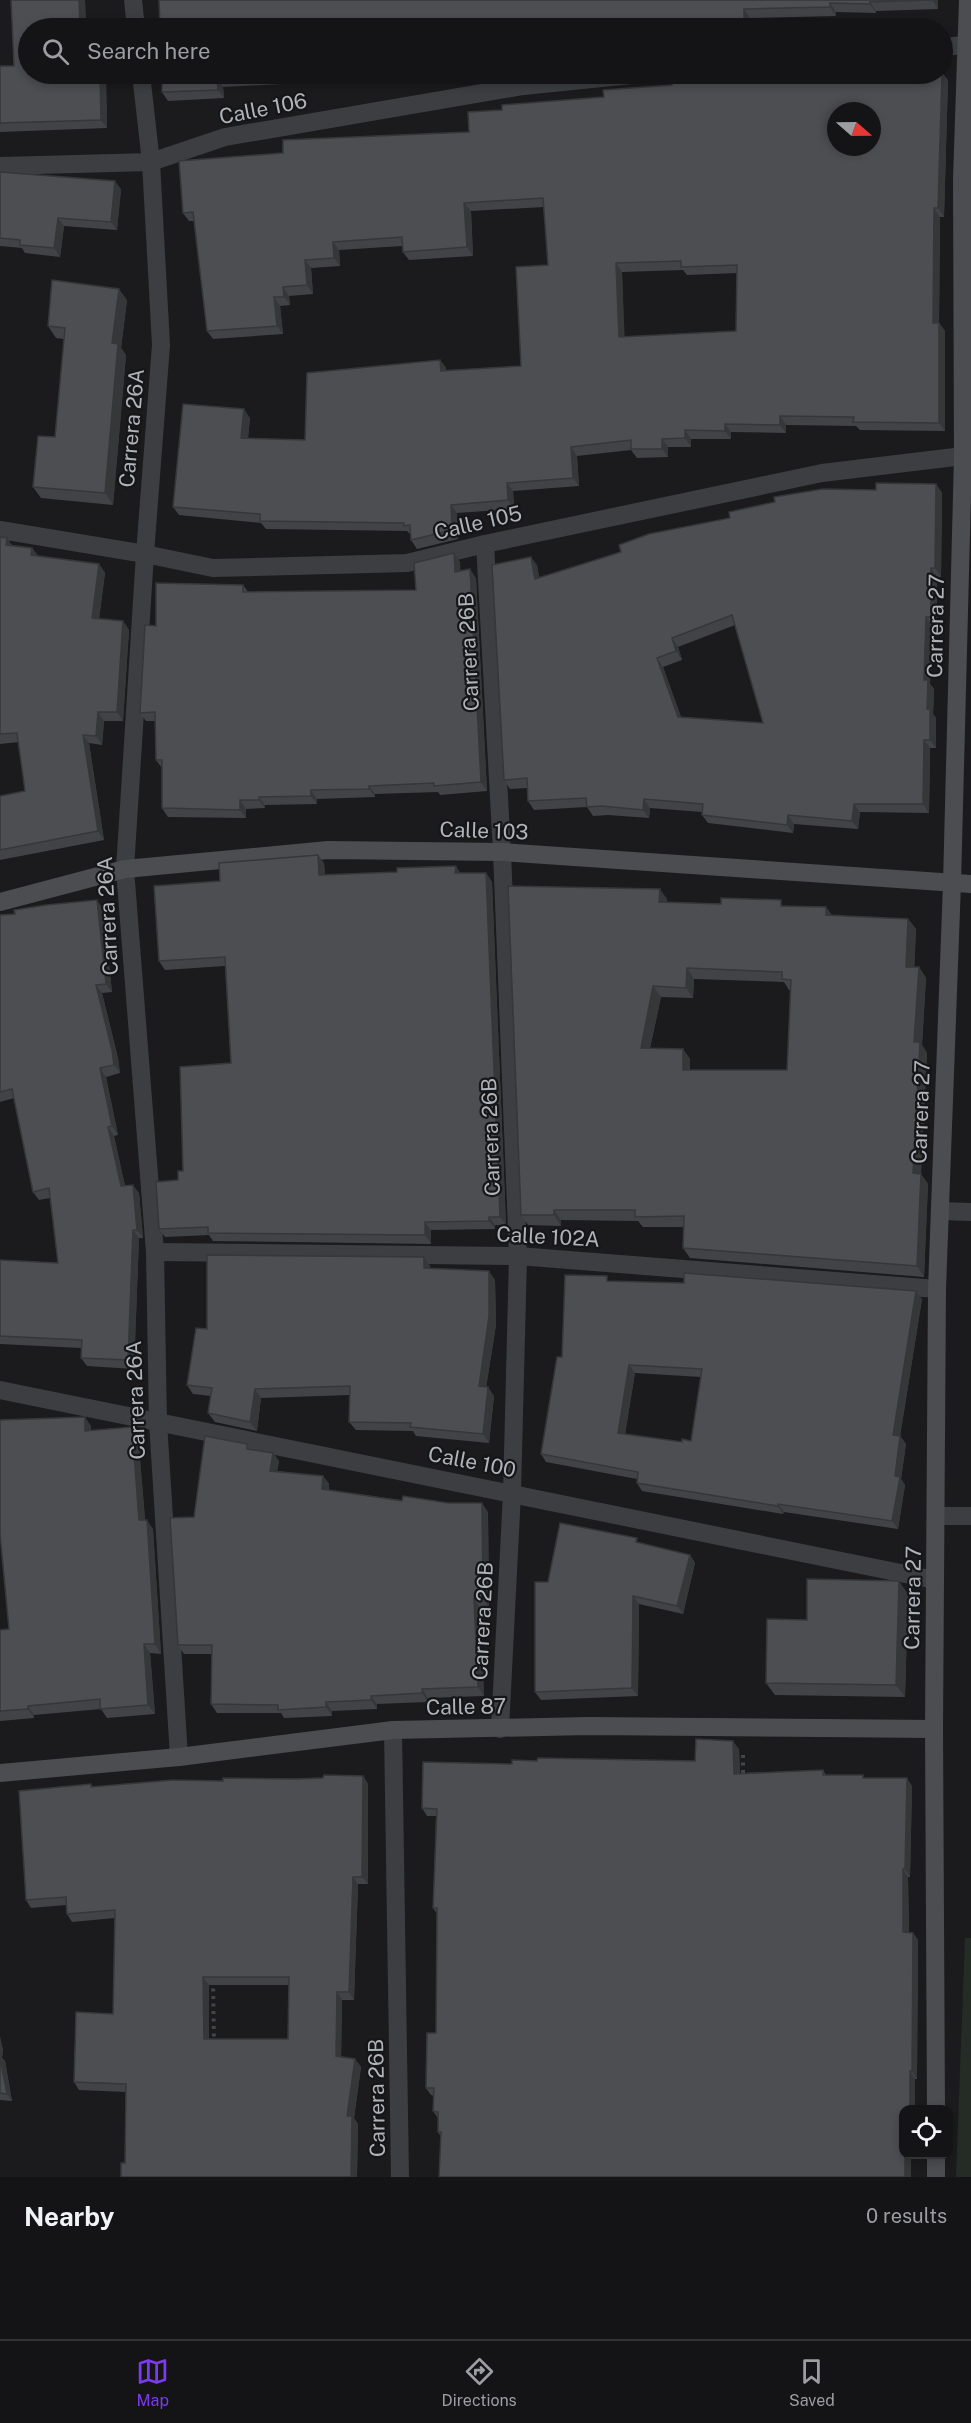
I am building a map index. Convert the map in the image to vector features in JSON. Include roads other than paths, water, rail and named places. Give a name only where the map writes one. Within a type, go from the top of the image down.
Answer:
[{"type":"street","points":[[133,0],[135,18]]},
{"type":"street","name":"Carrera 27","points":[[936,2105],[934,1729],[937,1289],[952,883],[964,668],[963,456],[968,0]]},
{"type":"street","points":[[953,46],[966,45]]},
{"type":"street","name":"Carrera 26A","points":[[142,84],[152,162],[161,345],[125,869],[155,1252],[159,1422],[179,1757]]},
{"type":"street","name":"Calle 106","points":[[0,166],[152,162],[225,137],[543,84]]},
{"type":"street","name":"Calle 105","points":[[0,530],[145,554],[213,568],[407,563],[485,544],[822,473],[963,456]]},
{"type":"street","name":"Carrera 26B","points":[[485,544],[502,852],[518,1256],[512,1493],[500,1729]]},
{"type":"street","name":"Calle 103","points":[[0,902],[125,869],[328,850],[502,852],[971,884]]},
{"type":"street","points":[[940,1211],[971,1212]]},
{"type":"street","name":"Calle 102A","points":[[155,1252],[518,1256],[937,1289]]},
{"type":"street","name":"Calle 100","points":[[0,1390],[935,1580]]},
{"type":"street","points":[[937,1516],[971,1516]]},
{"type":"street","name":"Calle 87","points":[[0,1773],[179,1757],[393,1730],[589,1726],[934,1729]]},
{"type":"street","name":"Carrera 26B","points":[[393,1730],[400,2177]]},
{"type":"street","points":[[936,2159],[936,2177]]}]
